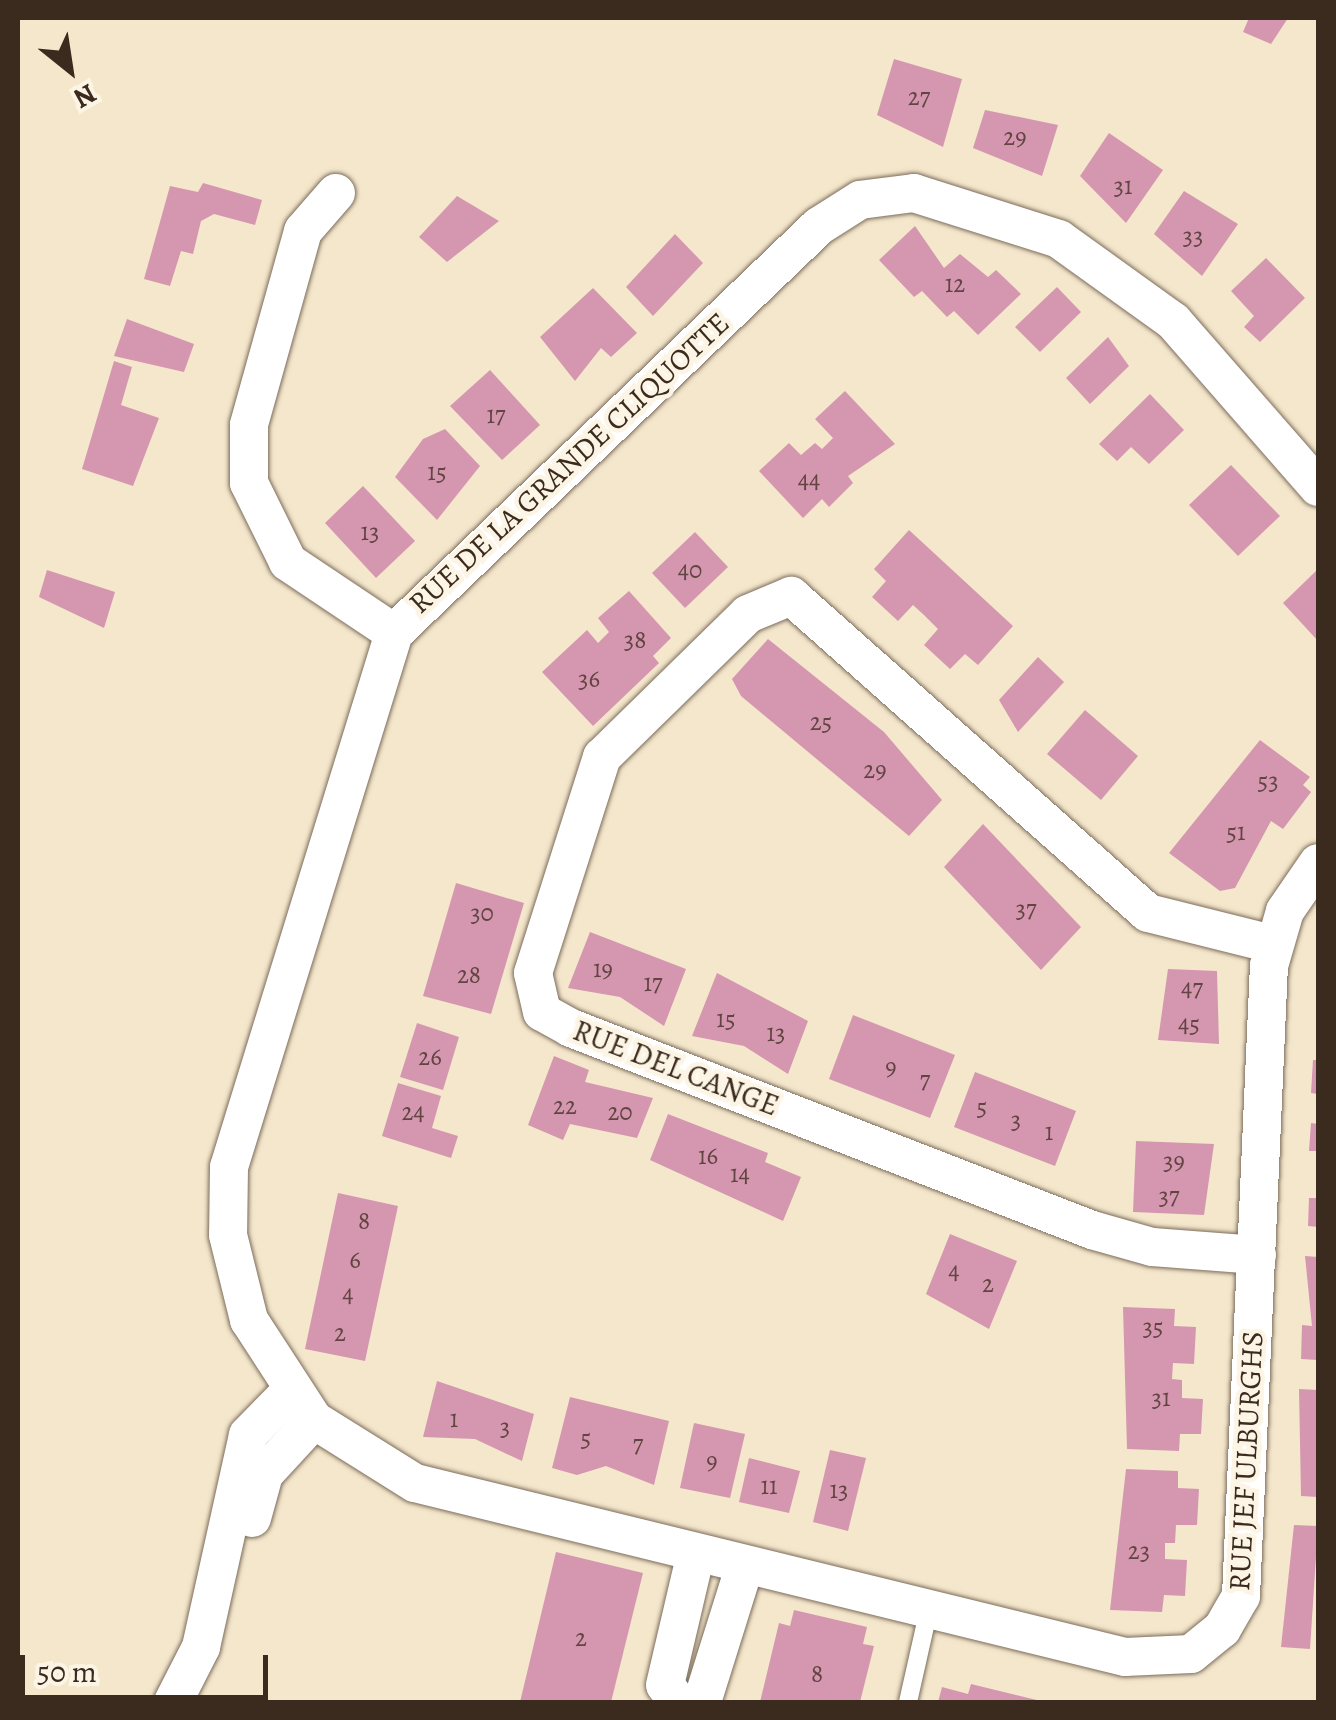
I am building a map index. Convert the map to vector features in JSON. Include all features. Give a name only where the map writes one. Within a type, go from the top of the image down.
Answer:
[{"type":"street","points":[[336,193],[303,231],[249,425],[248,483],[288,562],[394,633]]},
{"type":"street","name":"RUE DE LA GRANDE CLIQUOTTE","points":[[302,1406],[239,1292],[229,1166],[394,633],[819,226],[885,194],[973,206],[1086,254],[1173,321],[1318,487]]},
{"type":"street","name":"RUE DEL CANGE","points":[[1256,1256],[1092,1230],[588,1034],[542,1012],[533,973],[602,757],[748,614],[792,596],[1148,913],[1272,944]]},
{"type":"street","name":"RUE JEF ULBURGHS","points":[[302,1406],[416,1483],[929,1610],[1150,1660],[1191,1654],[1222,1630],[1244,1576],[1272,944],[1318,863]]},
{"type":"street","points":[[174,1702],[200,1647],[248,1435],[302,1406]]},
{"type":"street","points":[[201,1702],[224,1647],[264,1474],[302,1406]]},
{"type":"street","points":[[678,1702],[665,1684],[696,1553]]},
{"type":"street","points":[[702,1702],[745,1565]]},
{"type":"lane","points":[[908,1702],[929,1610]]},
{"type":"building","points":[[1249,18],[1288,18],[1271,44],[1243,32]]},
{"type":"building","points":[[894,59],[962,79],[943,147],[877,115]]},
{"type":"building","points":[[985,110],[1058,125],[1042,176],[973,148]]},
{"type":"building","points":[[1109,133],[1163,170],[1126,223],[1080,176]]},
{"type":"building","points":[[203,183],[262,200],[255,225],[214,214],[201,221],[193,254],[181,251],[170,286],[144,279],[170,186],[198,192]]},
{"type":"building","points":[[1184,191],[1238,224],[1202,276],[1154,234]]},
{"type":"building","points":[[457,196],[499,221],[447,262],[419,237]]},
{"type":"building","points":[[915,226],[944,268],[960,254],[988,277],[996,270],[1021,294],[978,335],[954,311],[947,317],[922,291],[914,297],[879,260]]},
{"type":"building","points":[[675,234],[703,263],[653,316],[626,287]]},
{"type":"building","points":[[1266,258],[1305,298],[1260,342],[1244,327],[1254,316],[1231,291]]},
{"type":"building","points":[[1057,287],[1081,312],[1040,352],[1015,327]]},
{"type":"building","points":[[593,288],[637,333],[611,357],[601,348],[575,381],[540,337]]},
{"type":"building","points":[[127,319],[194,344],[184,372],[114,356]]},
{"type":"building","points":[[1108,337],[1129,366],[1090,404],[1066,378]]},
{"type":"building","points":[[114,361],[132,367],[121,405],[159,418],[133,486],[82,469]]},
{"type":"building","points":[[490,370],[540,425],[502,460],[450,406]]},
{"type":"building","points":[[845,391],[895,444],[848,476],[853,483],[829,507],[822,499],[803,518],[759,471],[789,443],[801,455],[815,443],[822,449],[833,438],[815,419]]},
{"type":"building","points":[[1150,394],[1184,430],[1149,464],[1131,447],[1117,461],[1099,444]]},
{"type":"building","points":[[445,429],[480,466],[437,520],[395,477],[423,439]]},
{"type":"building","points":[[1231,465],[1280,516],[1238,556],[1189,505]]},
{"type":"building","points":[[363,486],[415,541],[376,578],[325,523]]},
{"type":"building","points":[[909,530],[1013,626],[978,665],[965,654],[950,669],[924,645],[938,629],[925,616],[913,605],[898,621],[872,597],[886,581],[874,569]]},
{"type":"building","points":[[695,532],[728,567],[685,608],[652,573]]},
{"type":"building","points":[[1318,569],[1318,641],[1283,603]]},
{"type":"building","points":[[47,570],[115,592],[104,628],[39,597]]},
{"type":"building","points":[[629,591],[671,638],[653,656],[659,663],[593,726],[542,672],[587,630],[598,643],[609,632],[598,618]]},
{"type":"building","points":[[768,639],[884,732],[942,800],[909,836],[741,696],[732,679]]},
{"type":"building","points":[[1038,657],[1064,682],[1018,732],[999,700]]},
{"type":"building","points":[[1085,710],[1138,756],[1101,800],[1047,754]]},
{"type":"building","points":[[1260,740],[1310,777],[1303,785],[1311,792],[1283,829],[1271,821],[1235,888],[1220,891],[1169,853]]},
{"type":"building","points":[[983,824],[1081,927],[1041,970],[944,867]]},
{"type":"building","points":[[456,883],[524,903],[491,1014],[423,996]]},
{"type":"building","points":[[590,932],[686,969],[664,1026],[620,997],[568,988]]},
{"type":"building","points":[[1168,969],[1217,971],[1219,1044],[1158,1040]]},
{"type":"building","points":[[717,973],[808,1021],[788,1074],[744,1046],[692,1036]]},
{"type":"building","points":[[853,1015],[955,1055],[930,1118],[829,1079]]},
{"type":"building","points":[[417,1023],[459,1037],[443,1090],[400,1077]]},
{"type":"building","points":[[554,1056],[589,1070],[585,1082],[653,1098],[637,1138],[570,1124],[563,1140],[528,1125]]},
{"type":"building","points":[[1313,1060],[1318,1060],[1318,1094],[1311,1093]]},
{"type":"building","points":[[975,1072],[1076,1111],[1055,1166],[954,1127]]},
{"type":"building","points":[[398,1083],[441,1096],[432,1128],[458,1136],[451,1158],[382,1136]]},
{"type":"building","points":[[668,1114],[768,1153],[765,1162],[801,1177],[783,1221],[650,1160]]},
{"type":"building","points":[[1311,1123],[1318,1124],[1318,1151],[1309,1151]]},
{"type":"building","points":[[1136,1141],[1214,1144],[1204,1215],[1133,1212]]},
{"type":"building","points":[[338,1193],[398,1206],[365,1361],[305,1349]]},
{"type":"building","points":[[1309,1198],[1318,1198],[1318,1227],[1308,1226]]},
{"type":"building","points":[[950,1234],[1017,1261],[989,1329],[926,1294]]},
{"type":"building","points":[[1305,1256],[1318,1257],[1318,1360],[1301,1359],[1302,1325],[1312,1326]]},
{"type":"building","points":[[1123,1307],[1175,1309],[1174,1326],[1196,1327],[1194,1364],[1173,1363],[1172,1379],[1182,1380],[1182,1398],[1203,1399],[1201,1434],[1180,1434],[1179,1451],[1127,1449]]},
{"type":"building","points":[[437,1381],[534,1414],[522,1461],[475,1439],[423,1437]]},
{"type":"building","points":[[1299,1389],[1318,1390],[1318,1497],[1301,1496]]},
{"type":"building","points":[[570,1397],[669,1421],[654,1485],[606,1466],[577,1475],[552,1468]]},
{"type":"building","points":[[694,1423],[745,1434],[730,1498],[680,1488]]},
{"type":"building","points":[[830,1450],[866,1458],[848,1531],[813,1522]]},
{"type":"building","points":[[749,1458],[800,1471],[789,1513],[739,1502]]},
{"type":"building","points":[[1126,1469],[1178,1471],[1178,1488],[1199,1489],[1197,1525],[1176,1525],[1175,1543],[1165,1543],[1165,1559],[1187,1560],[1185,1596],[1164,1595],[1162,1612],[1110,1610]]},
{"type":"building","points":[[1294,1525],[1318,1526],[1310,1649],[1281,1647]]},
{"type":"building","points":[[556,1552],[643,1573],[611,1702],[520,1702]]},
{"type":"building","points":[[794,1610],[867,1627],[863,1644],[874,1646],[860,1702],[760,1702],[779,1623],[790,1626]]},
{"type":"building","points":[[971,1684],[1041,1702],[938,1702],[942,1687],[968,1694]]}]
